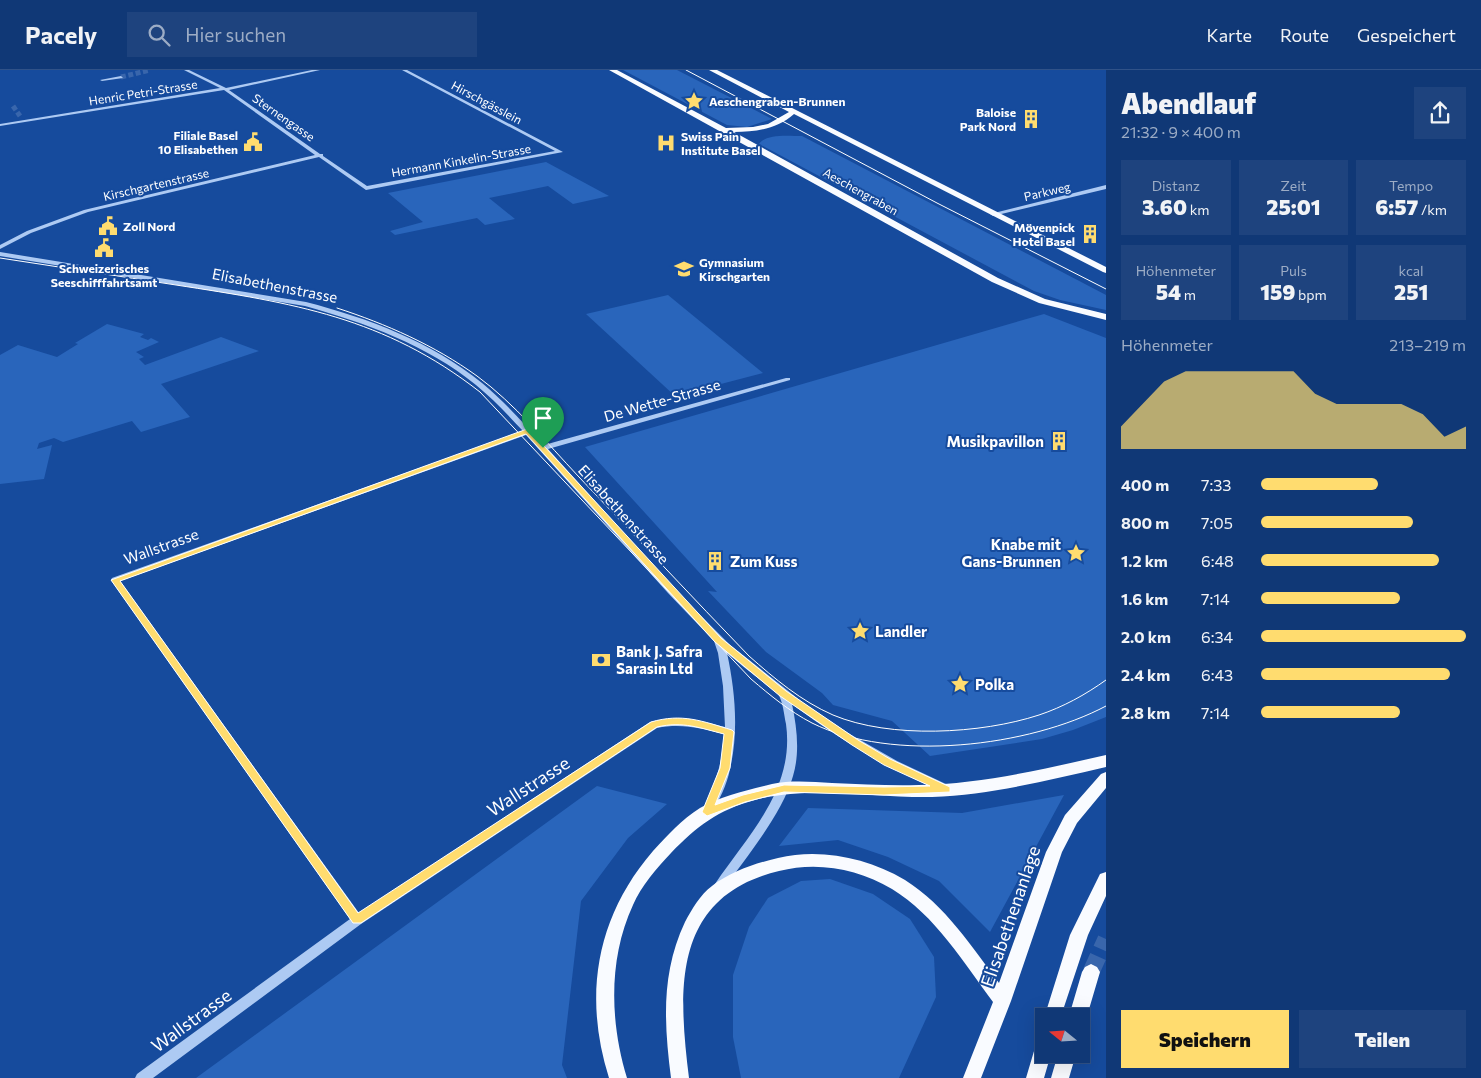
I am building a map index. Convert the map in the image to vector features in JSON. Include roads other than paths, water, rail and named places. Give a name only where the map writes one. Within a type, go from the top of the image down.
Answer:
[{"type":"main road","name":"Aeschengraben","points":[[612,70],[995,280],[1042,301],[1106,317]]},
{"type":"main road","points":[[712,70],[1106,270]]},
{"type":"main road","points":[[724,130],[751,130],[777,124],[792,112]]},
{"type":"main road","points":[[618,1078],[612,1061],[606,1022],[607,979],[612,940],[626,900],[648,868],[677,836],[707,812],[743,798],[784,788],[884,791],[946,790],[1014,781],[1106,761]]},
{"type":"main road","name":"Elisabethenanlage","points":[[972,1078],[1002,1001],[1054,852],[1071,819],[1106,778]]},
{"type":"main road","points":[[680,1078],[672,1008],[680,958],[689,934],[700,913],[714,894],[746,876],[788,861],[820,859],[846,863],[876,874],[900,886],[921,902],[940,922],[1002,1001]]},
{"type":"main road","points":[[1055,1008],[1079,935],[1106,879]]},
{"type":"main road","points":[[1080,1008],[1091,972]]},
{"type":"main road","points":[[1035,1078],[1039,1063]]},
{"type":"main road","points":[[1060,1078],[1064,1063]]},
{"type":"street","name":"Sternengasse","points":[[186,70],[225,89],[366,188]]},
{"type":"street","name":"Henric Petri-Strasse","points":[[0,125],[225,89],[318,70]]},
{"type":"street","name":"Hirschgässlein","points":[[404,70],[560,152]]},
{"type":"street","points":[[102,80],[120,76]]},
{"type":"street","points":[[20,116],[23,122]]},
{"type":"street","name":"Hermann Kinkelin-Strasse","points":[[366,188],[560,152]]},
{"type":"street","name":"Kirschgartenstrasse","points":[[0,247],[29,232],[86,211],[321,155]]},
{"type":"street","name":"Parkweg","points":[[993,214],[1106,187]]},
{"type":"street","name":"Elisabethenstrasse","points":[[0,254],[278,298],[348,315],[390,332],[452,365],[496,399],[718,640],[783,693],[887,762],[946,790]]},
{"type":"street","name":"De Wette-Strasse","points":[[543,448],[788,379]]},
{"type":"street","name":"Wallstrasse","points":[[357,920],[115,580],[527,432]]},
{"type":"street","name":"Elisabethenstrasse","points":[[707,812],[725,768],[729,732],[727,683],[723,656],[718,640]]},
{"type":"street","points":[[714,894],[784,788],[788,775],[791,748],[788,709],[783,693]]},
{"type":"street","name":"Wallstrasse","points":[[142,1078],[357,920],[654,724],[672,720],[685,720],[729,732]]},
{"type":"tunnel","points":[[121,77],[150,70]]},
{"type":"tunnel","points":[[13,106],[20,116]]},
{"type":"tunnel","points":[[1091,972],[1106,939]]},
{"type":"tram line","points":[[686,70],[937,203],[1106,289]]},
{"type":"tram line","points":[[0,258],[219,292],[298,307],[336,317],[408,346],[444,367],[480,392],[751,679],[788,708],[812,723],[844,735],[881,743],[920,746],[960,745],[1000,740],[1039,732],[1075,720],[1106,706]]},
{"type":"tram line","points":[[337,308],[374,321],[427,345],[461,365],[491,387],[530,424],[749,656],[789,689],[833,715],[856,723],[881,728],[908,731],[963,730],[1039,715],[1074,700],[1106,680]]},
{"type":"place","name":"Aeschengraben-Brunnen","points":[[694,101]]},
{"type":"place","name":"Baloise Park Nord","points":[[1031,119]]},
{"type":"place","name":"Filiale Basel 10 Elisabethen","points":[[253,142]]},
{"type":"place","name":"Swiss Pain Institute Basel","points":[[666,143]]},
{"type":"place","name":"Zoll Nord","points":[[108,226]]},
{"type":"place","name":"Mövenpick Hotel Basel","points":[[1090,234]]},
{"type":"place","name":"Schweizerisches Seeschifffahrtsamt","points":[[104,248]]},
{"type":"place","name":"Gymnasium Kirschgarten","points":[[684,269]]},
{"type":"place","name":"Musikpavillon","points":[[1059,441]]},
{"type":"place","name":"Knabe mit Gans-Brunnen","points":[[1076,553]]},
{"type":"place","name":"Zum Kuss","points":[[715,561]]},
{"type":"place","name":"Landler","points":[[860,631]]},
{"type":"place","name":"Bank J. Safra Sarasin Ltd","points":[[601,660]]},
{"type":"place","name":"Polka","points":[[960,684]]}]
